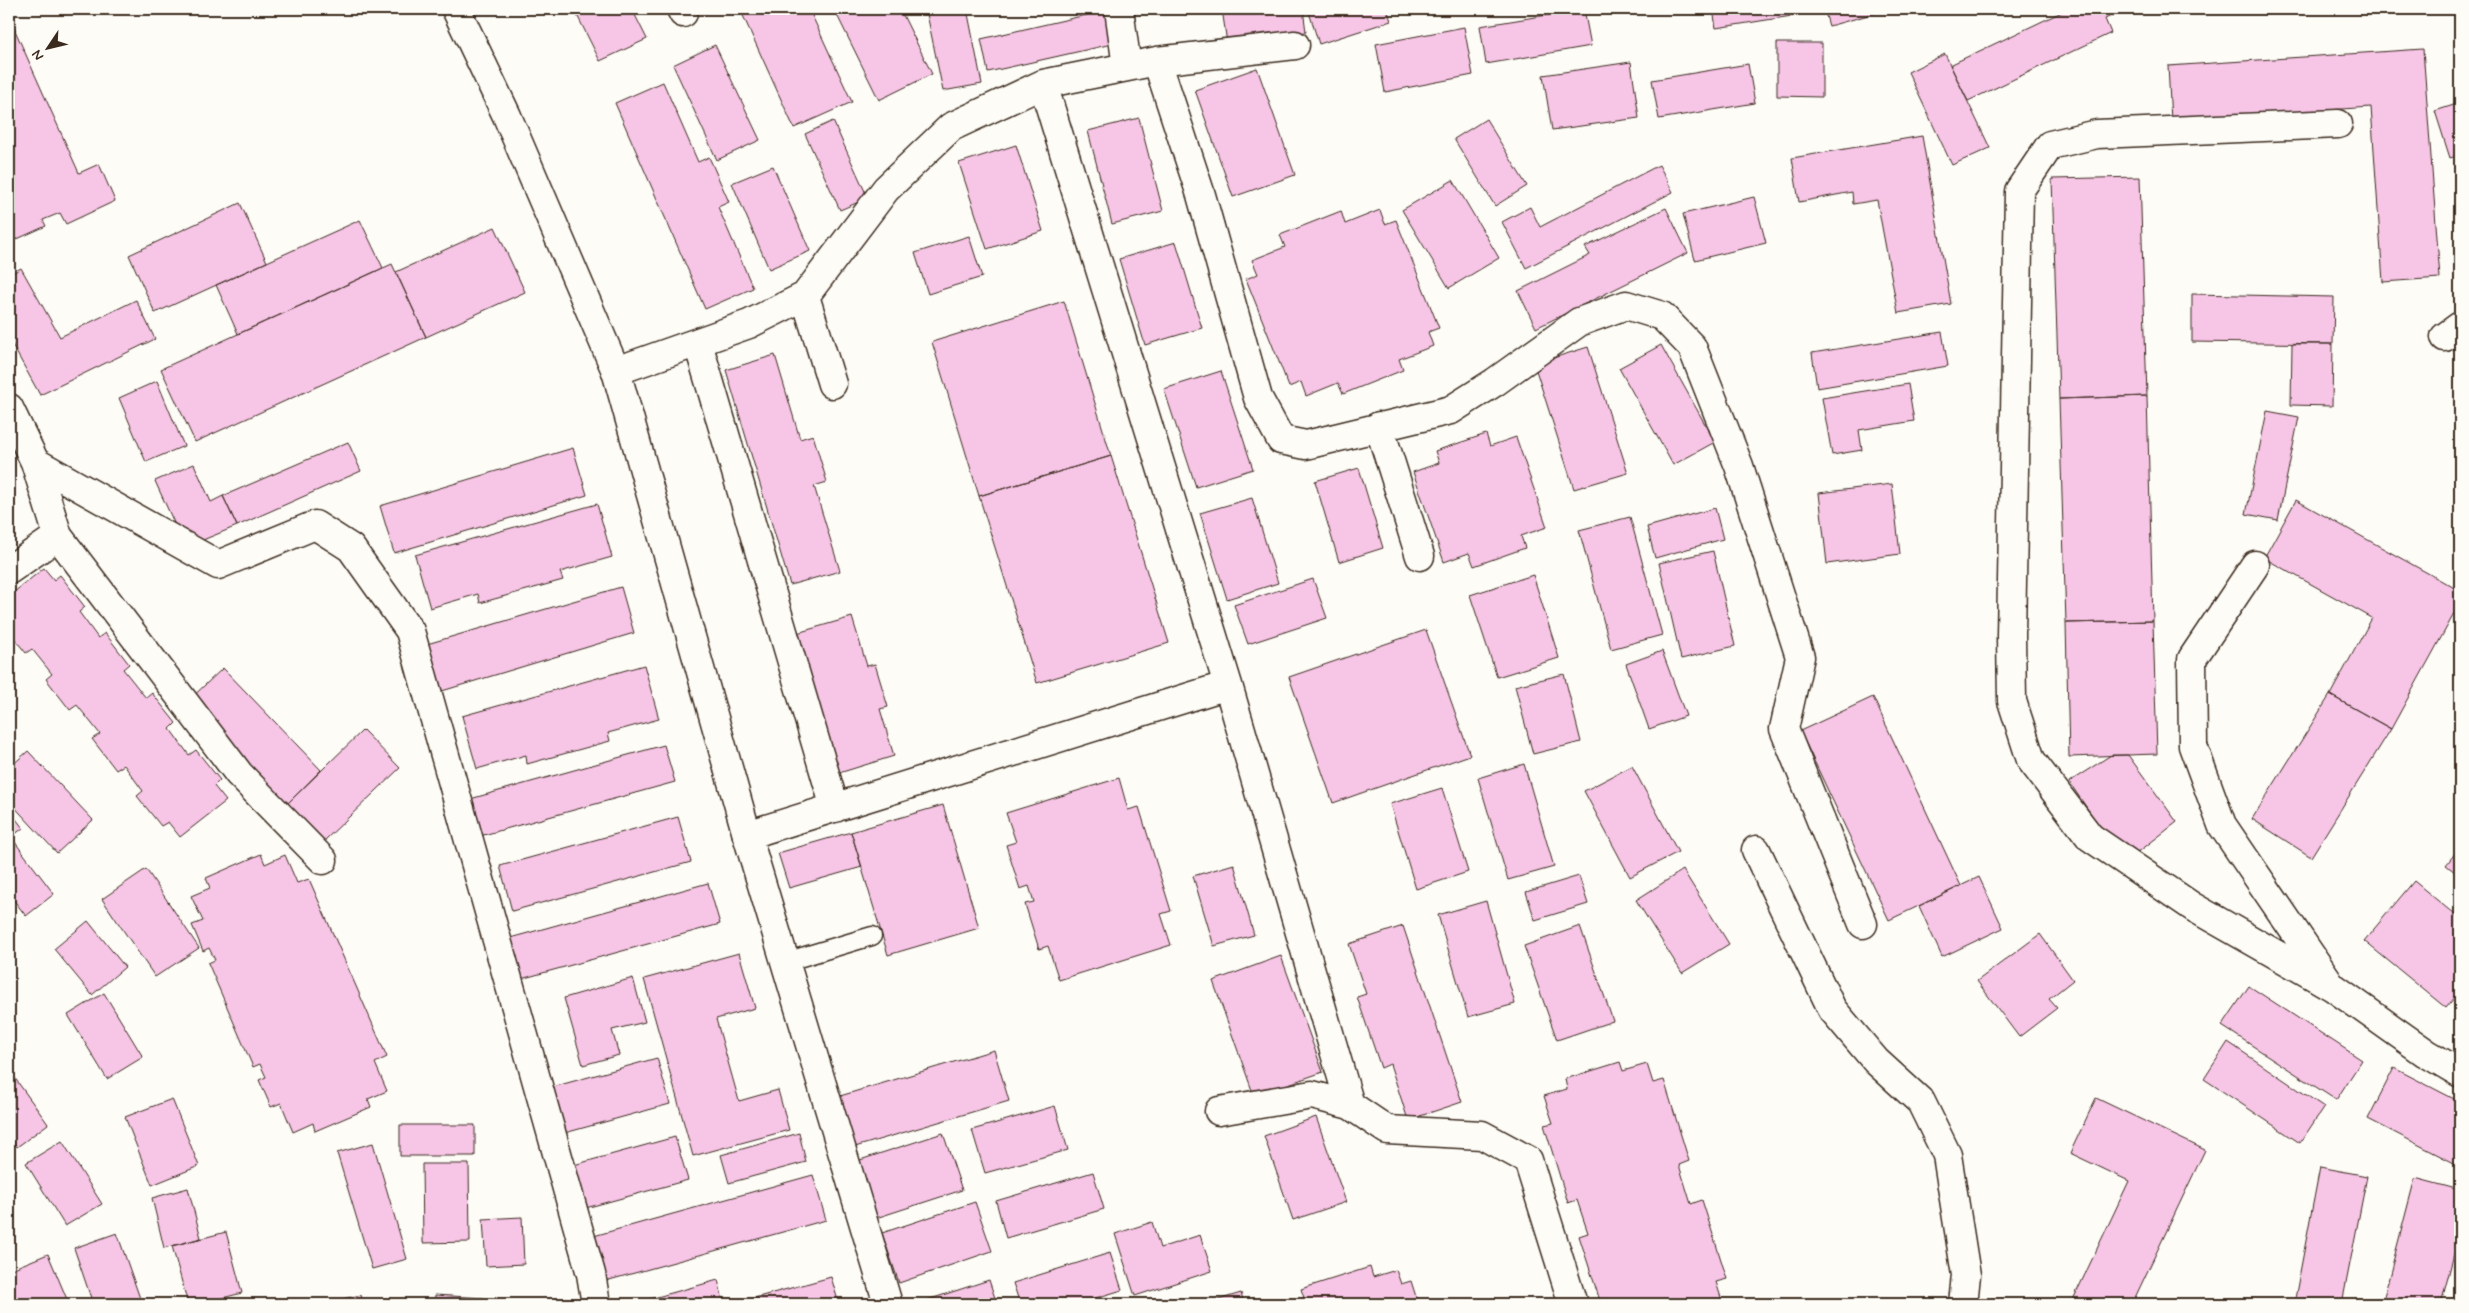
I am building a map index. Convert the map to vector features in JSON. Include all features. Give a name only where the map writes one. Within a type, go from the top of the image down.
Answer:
[{"type":"street","points":[[456,9],[507,116],[616,371],[747,836],[888,1304]]},
{"type":"street","points":[[1119,9],[1127,67]]},
{"type":"street","points":[[616,371],[750,324],[805,296],[886,189],[951,127],[1044,84],[1157,61],[1295,45]]},
{"type":"street","points":[[1157,61],[1201,194],[1258,398],[1281,440],[1306,445],[1451,410],[1496,382],[1579,322],[1626,304],[1662,316],[1692,347],[1739,466],[1800,658],[1784,729],[1863,924]]},
{"type":"street","points":[[1044,84],[1228,685],[1350,1105]]},
{"type":"street","points":[[2338,124],[2097,134],[2050,145],[2018,190],[2010,636],[2012,700],[2031,760],[2090,837],[2193,907],[2332,987],[2426,1053],[2460,1073]]},
{"type":"street","points":[[805,296],[832,384]]},
{"type":"street","points":[[698,343],[835,808]]},
{"type":"street","points":[[9,408],[35,462],[58,536],[239,774],[323,860]]},
{"type":"street","points":[[1379,426],[1420,556]]},
{"type":"street","points":[[35,462],[218,566],[315,525],[351,548],[410,631],[591,1274],[596,1304]]},
{"type":"street","points":[[9,570],[58,536]]},
{"type":"street","points":[[2255,565],[2192,659],[2193,746],[2222,825],[2332,987]]},
{"type":"street","points":[[747,836],[1228,685]]},
{"type":"street","points":[[1756,850],[1832,1009],[1876,1061],[1921,1102],[1947,1155],[1966,1275],[1962,1304]]},
{"type":"street","points":[[1219,1111],[1312,1095],[1350,1105],[1387,1130],[1482,1135],[1528,1160],[1573,1304]]},
{"type":"lane","points":[[785,962],[872,936]]},
{"type":"building","points":[[574,9],[632,9],[647,39],[600,61]]},
{"type":"building","points":[[740,9],[809,9],[852,102],[794,128]]},
{"type":"building","points":[[834,9],[900,9],[932,74],[879,100]]},
{"type":"building","points":[[926,9],[967,9],[982,84],[943,91]]},
{"type":"building","points":[[1222,9],[1303,9],[1306,32],[1227,43]]},
{"type":"building","points":[[1308,9],[1387,9],[1391,21],[1319,44]]},
{"type":"building","points":[[1584,9],[1591,46],[1486,64],[1480,26]]},
{"type":"building","points":[[1713,9],[1791,9],[1792,16],[1716,28]]},
{"type":"building","points":[[1824,9],[1890,9],[1829,26]]},
{"type":"building","points":[[2068,9],[2126,9],[2105,19],[2111,33],[1968,101],[1950,65]]},
{"type":"building","points":[[1104,11],[1112,44],[988,72],[981,39]]},
{"type":"building","points":[[9,17],[79,173],[99,164],[115,201],[66,224],[60,213],[43,220],[46,226],[15,240],[9,227]]},
{"type":"building","points":[[1464,27],[1473,75],[1385,92],[1376,44]]},
{"type":"building","points":[[1777,43],[1822,43],[1822,97],[1777,96]]},
{"type":"building","points":[[715,45],[760,140],[717,160],[673,65]]},
{"type":"building","points":[[2423,49],[2440,278],[2383,282],[2371,107],[2171,121],[2168,66]]},
{"type":"building","points":[[1945,54],[1990,148],[1952,165],[1908,72]]},
{"type":"building","points":[[1631,62],[1639,118],[1552,130],[1543,75]]},
{"type":"building","points":[[1748,64],[1755,103],[1659,119],[1652,80]]},
{"type":"building","points":[[1257,68],[1295,175],[1233,197],[1195,90]]},
{"type":"building","points":[[663,82],[698,162],[709,157],[729,202],[718,207],[753,288],[705,309],[615,103]]},
{"type":"building","points":[[2460,103],[2460,155],[2450,158],[2435,111]]},
{"type":"building","points":[[1139,118],[1163,211],[1112,224],[1088,131]]},
{"type":"building","points":[[1486,119],[1527,186],[1495,206],[1454,139]]},
{"type":"building","points":[[833,121],[868,198],[840,210],[805,134]]},
{"type":"building","points":[[1922,136],[1951,304],[1898,313],[1877,200],[1853,204],[1852,192],[1799,202],[1792,158]]},
{"type":"building","points":[[1016,145],[1043,231],[987,249],[959,163]]},
{"type":"building","points":[[1659,165],[1673,192],[1526,268],[1502,222],[1530,207],[1540,227]]},
{"type":"building","points":[[773,166],[810,251],[769,269],[732,183]]},
{"type":"building","points":[[2140,177],[2147,396],[2059,399],[2052,179]]},
{"type":"building","points":[[1453,180],[1499,258],[1449,288],[1402,210]]},
{"type":"building","points":[[1754,197],[1766,243],[1695,260],[1683,214]]},
{"type":"building","points":[[240,203],[267,262],[155,313],[129,255]]},
{"type":"building","points":[[1666,208],[1688,253],[1536,328],[1518,291],[1590,255],[1585,247]]},
{"type":"building","points":[[1380,210],[1385,224],[1396,220],[1439,328],[1428,332],[1433,346],[1399,359],[1403,370],[1343,394],[1338,383],[1306,396],[1301,382],[1289,387],[1246,279],[1258,274],[1252,260],[1285,247],[1280,235],[1341,211],[1345,224]]},
{"type":"building","points":[[360,220],[383,268],[238,334],[216,285]]},
{"type":"building","points":[[495,227],[525,292],[426,337],[396,272]]},
{"type":"building","points":[[969,236],[982,277],[928,294],[915,253]]},
{"type":"building","points":[[1176,242],[1202,328],[1145,345],[1119,259]]},
{"type":"building","points":[[392,264],[426,337],[195,442],[161,369]]},
{"type":"building","points":[[21,268],[60,337],[136,300],[155,339],[40,395],[9,339],[9,275]]},
{"type":"building","points":[[2192,294],[2334,297],[2333,344],[2192,342]]},
{"type":"building","points":[[1064,301],[1111,456],[979,496],[932,342]]},
{"type":"building","points":[[1942,332],[1948,366],[1817,388],[1812,353]]},
{"type":"building","points":[[2292,344],[2333,344],[2332,406],[2291,405]]},
{"type":"building","points":[[1661,345],[1715,442],[1673,465],[1619,368]]},
{"type":"building","points":[[1588,347],[1628,473],[1574,489],[1534,364]]},
{"type":"building","points":[[775,355],[800,439],[813,435],[827,482],[814,486],[840,571],[790,585],[726,370]]},
{"type":"building","points":[[1221,371],[1253,469],[1196,487],[1164,389]]},
{"type":"building","points":[[157,381],[184,446],[146,462],[119,398]]},
{"type":"building","points":[[1908,384],[1914,421],[1859,430],[1862,450],[1832,455],[1822,398]]},
{"type":"building","points":[[2147,396],[2153,621],[2066,623],[2059,399]]},
{"type":"building","points":[[2267,411],[2299,417],[2278,520],[2246,514]]},
{"type":"building","points":[[1486,434],[1490,446],[1516,437],[1547,527],[1521,536],[1525,548],[1474,566],[1469,553],[1444,562],[1413,472],[1439,463],[1435,451]]},
{"type":"building","points":[[348,442],[361,471],[237,526],[223,496]]},
{"type":"building","points":[[573,448],[587,495],[394,553],[380,506]]},
{"type":"building","points":[[1111,456],[1169,643],[1037,683],[979,496]]},
{"type":"building","points":[[194,464],[211,502],[223,496],[237,526],[198,542],[176,527],[155,481]]},
{"type":"building","points":[[1359,468],[1383,548],[1339,562],[1315,481]]},
{"type":"building","points":[[1892,484],[1900,554],[1827,564],[1819,493]]},
{"type":"building","points":[[1252,498],[1278,583],[1227,599],[1200,513]]},
{"type":"building","points":[[2296,500],[2460,591],[2460,603],[2391,729],[2330,695],[2372,618],[2264,558]]},
{"type":"building","points":[[597,504],[612,557],[560,572],[563,580],[480,603],[478,594],[430,608],[415,555]]},
{"type":"building","points":[[1715,508],[1723,539],[1655,558],[1647,527]]},
{"type":"building","points":[[1630,517],[1662,635],[1611,649],[1579,530]]},
{"type":"building","points":[[1713,551],[1735,646],[1681,659],[1659,563]]},
{"type":"building","points":[[44,568],[54,580],[60,575],[85,607],[79,612],[98,638],[105,633],[129,664],[123,669],[146,698],[152,693],[176,723],[170,729],[189,755],[196,750],[220,780],[214,786],[226,801],[180,837],[168,822],[161,826],[137,796],[143,791],[124,765],[116,770],[92,739],[100,734],[77,705],[70,710],[46,679],[52,674],[32,649],[26,653],[9,632],[9,596]]},
{"type":"building","points":[[1533,575],[1559,658],[1497,677],[1470,595]]},
{"type":"building","points":[[1313,579],[1327,618],[1248,644],[1234,605]]},
{"type":"building","points":[[621,587],[634,633],[442,691],[427,644]]},
{"type":"building","points":[[852,617],[867,666],[875,664],[888,707],[880,709],[894,756],[839,773],[797,633]]},
{"type":"building","points":[[2153,621],[2157,754],[2069,757],[2066,623]]},
{"type":"building","points":[[1426,630],[1470,755],[1333,803],[1289,677]]},
{"type":"building","points":[[1662,651],[1686,716],[1649,729],[1626,664]]},
{"type":"building","points":[[644,665],[659,719],[608,733],[610,741],[527,764],[526,755],[477,769],[462,716]]},
{"type":"building","points":[[223,668],[321,770],[287,804],[188,701]]},
{"type":"building","points":[[1564,674],[1581,742],[1533,754],[1515,686]]},
{"type":"building","points":[[2330,695],[2391,729],[2311,857],[2252,819]]},
{"type":"building","points":[[1873,697],[1961,886],[1889,920],[1800,731]]},
{"type":"building","points":[[363,730],[400,768],[324,841],[287,804]]},
{"type":"building","points":[[664,745],[675,782],[480,836],[470,799]]},
{"type":"building","points":[[28,751],[93,820],[57,853],[9,801],[9,768]]},
{"type":"building","points":[[2111,755],[2128,755],[2177,822],[2132,857],[2098,824],[2069,782]]},
{"type":"building","points":[[1524,764],[1554,867],[1508,880],[1478,778]]},
{"type":"building","points":[[1632,766],[1678,852],[1630,877],[1584,791]]},
{"type":"building","points":[[1119,778],[1128,810],[1139,807],[1171,911],[1161,914],[1171,945],[1059,980],[1048,946],[1039,949],[1025,904],[1034,902],[1029,886],[1020,889],[1006,845],[1016,842],[1006,813]]},
{"type":"building","points":[[1442,788],[1468,872],[1416,889],[1390,804]]},
{"type":"building","points":[[943,805],[979,928],[888,955],[851,832]]},
{"type":"building","points":[[9,810],[23,828],[9,839]]},
{"type":"building","points":[[678,817],[691,862],[512,911],[500,866]]},
{"type":"building","points":[[851,832],[862,867],[789,888],[778,853]]},
{"type":"building","points":[[11,837],[54,894],[26,916],[9,894],[9,839]]},
{"type":"building","points":[[2460,847],[2460,876],[2446,865]]},
{"type":"building","points":[[261,854],[265,864],[285,855],[297,883],[309,879],[387,1057],[375,1063],[387,1091],[368,1099],[371,1107],[315,1131],[313,1123],[293,1132],[281,1103],[271,1107],[259,1080],[266,1077],[260,1064],[253,1067],[208,963],[215,960],[209,948],[203,951],[192,925],[203,921],[191,896],[210,888],[206,878]]},
{"type":"building","points":[[1234,864],[1254,935],[1214,946],[1193,876]]},
{"type":"building","points":[[146,869],[199,948],[155,977],[102,899]]},
{"type":"building","points":[[1683,870],[1729,944],[1682,973],[1636,900]]},
{"type":"building","points":[[1579,876],[1588,904],[1535,920],[1526,892]]},
{"type":"building","points":[[1979,877],[2003,928],[1942,957],[1919,906]]},
{"type":"building","points":[[2414,881],[2460,919],[2460,991],[2446,1008],[2364,941]]},
{"type":"building","points":[[708,883],[720,924],[521,979],[510,938]]},
{"type":"building","points":[[1486,901],[1515,1004],[1468,1017],[1438,915]]},
{"type":"building","points":[[88,921],[125,967],[92,995],[54,949]]},
{"type":"building","points":[[1403,926],[1462,1102],[1408,1120],[1390,1064],[1381,1068],[1357,997],[1366,994],[1349,944]]},
{"type":"building","points":[[1580,926],[1613,1021],[1557,1040],[1524,946]]},
{"type":"building","points":[[2040,934],[2073,980],[2049,999],[2057,1008],[2019,1037],[1977,981]]},
{"type":"building","points":[[739,953],[755,1008],[716,1019],[739,1101],[778,1090],[789,1130],[693,1156],[644,979]]},
{"type":"building","points":[[1281,956],[1323,1072],[1254,1096],[1213,981]]},
{"type":"building","points":[[633,978],[645,1022],[612,1030],[619,1055],[583,1065],[564,998]]},
{"type":"building","points":[[2249,986],[2362,1060],[2336,1100],[2222,1026]]},
{"type":"building","points":[[104,993],[143,1057],[107,1079],[68,1015]]},
{"type":"building","points":[[2228,1042],[2324,1107],[2300,1143],[2204,1079]]},
{"type":"building","points":[[994,1050],[1009,1101],[855,1147],[840,1096]]},
{"type":"building","points":[[657,1058],[670,1104],[561,1134],[549,1088]]},
{"type":"building","points":[[1620,1062],[1623,1071],[1647,1064],[1653,1083],[1664,1080],[1689,1161],[1679,1165],[1691,1204],[1702,1200],[1727,1279],[1716,1282],[1723,1304],[1601,1304],[1579,1236],[1588,1233],[1577,1200],[1568,1203],[1544,1125],[1553,1123],[1544,1096],[1567,1089],[1565,1079]]},
{"type":"building","points":[[2394,1068],[2460,1102],[2460,1166],[2368,1119]]},
{"type":"building","points":[[9,1070],[48,1124],[17,1147],[9,1136]]},
{"type":"building","points":[[2096,1098],[2205,1150],[2132,1304],[2071,1304],[2129,1181],[2070,1153]]},
{"type":"building","points":[[172,1099],[199,1166],[152,1185],[125,1117]]},
{"type":"building","points":[[1055,1106],[1068,1150],[985,1173],[972,1130]]},
{"type":"building","points":[[1316,1117],[1346,1202],[1293,1220],[1264,1136]]},
{"type":"building","points":[[400,1125],[475,1125],[475,1156],[400,1156]]},
{"type":"building","points":[[799,1133],[806,1162],[729,1183],[721,1155]]},
{"type":"building","points":[[943,1133],[962,1190],[876,1218],[857,1161]]},
{"type":"building","points":[[675,1137],[688,1180],[582,1209],[570,1166]]},
{"type":"building","points":[[62,1141],[102,1204],[65,1226],[26,1163]]},
{"type":"building","points":[[373,1143],[407,1259],[372,1269],[337,1153]]},
{"type":"building","points":[[422,1164],[469,1164],[470,1242],[423,1243]]},
{"type":"building","points":[[2320,1167],[2367,1176],[2342,1304],[2294,1304]]},
{"type":"building","points":[[1093,1172],[1104,1209],[1006,1238],[996,1201]]},
{"type":"building","points":[[813,1175],[826,1220],[602,1282],[590,1237]]},
{"type":"building","points":[[2415,1178],[2460,1190],[2460,1231],[2441,1304],[2382,1304]]},
{"type":"building","points":[[188,1188],[201,1238],[164,1248],[152,1198]]},
{"type":"building","points":[[975,1202],[992,1251],[899,1283],[882,1233]]},
{"type":"building","points":[[522,1217],[524,1264],[486,1266],[483,1219]]},
{"type":"building","points":[[1152,1222],[1160,1248],[1200,1235],[1212,1271],[1135,1296],[1115,1234]]},
{"type":"building","points":[[226,1232],[242,1293],[199,1304],[188,1304],[172,1246]]},
{"type":"building","points":[[117,1233],[142,1304],[93,1304],[74,1248]]},
{"type":"building","points":[[1110,1253],[1122,1290],[1076,1304],[1020,1304],[1013,1283]]},
{"type":"building","points":[[48,1254],[69,1304],[9,1304],[9,1270]]},
{"type":"building","points":[[1370,1267],[1373,1277],[1396,1270],[1401,1284],[1411,1281],[1418,1303],[1285,1304],[1304,1298],[1301,1289]]},
{"type":"building","points":[[831,1277],[839,1304],[741,1304],[740,1302]]},
{"type":"building","points":[[718,1280],[724,1304],[632,1304]]},
{"type":"building","points":[[989,1280],[997,1304],[915,1304]]},
{"type":"building","points":[[1241,1293],[1244,1304],[1205,1304]]},
{"type":"building","points":[[361,1295],[363,1304],[328,1304],[328,1302]]},
{"type":"building","points":[[435,1295],[484,1298],[483,1304],[434,1304]]}]
